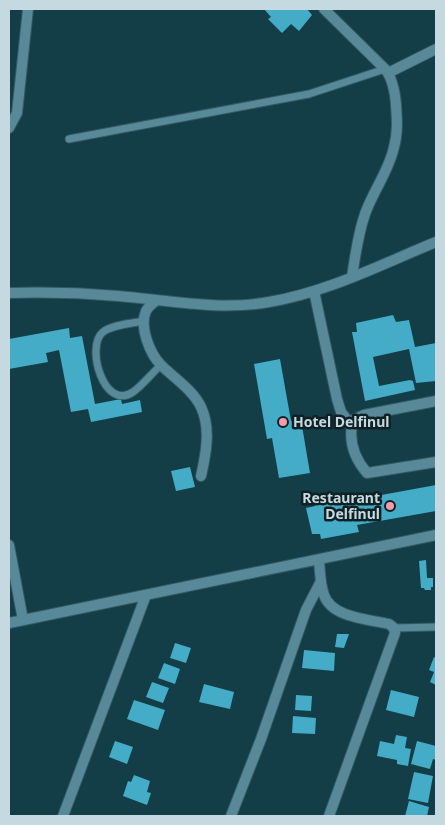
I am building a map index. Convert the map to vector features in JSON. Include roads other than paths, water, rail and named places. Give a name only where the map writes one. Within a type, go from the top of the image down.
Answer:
[{"type":"street","points":[[9,128],[16,113],[28,9]]},
{"type":"street","points":[[324,9],[386,71],[395,94],[396,130],[394,147],[366,211],[357,244],[352,277]]},
{"type":"street","points":[[386,71],[436,49]]},
{"type":"street","points":[[9,293],[108,295],[215,305],[268,302],[314,291],[436,242]]},
{"type":"street","points":[[314,291],[337,399],[341,412],[352,426]]},
{"type":"street","points":[[157,300],[146,312],[144,331],[154,355],[161,365],[196,398],[201,407],[206,427],[205,458],[201,476]]},
{"type":"street","points":[[436,401],[364,415],[353,420],[350,431],[352,446],[358,463],[367,473],[436,462]]},
{"type":"street","points":[[9,623],[436,535]]},
{"type":"street","points":[[9,545],[23,620]]},
{"type":"street","points":[[319,560],[324,596],[332,608],[345,614],[389,624],[394,628],[395,633],[328,816]]},
{"type":"street","points":[[231,816],[261,739],[306,610],[321,582]]},
{"type":"street","points":[[62,816],[146,595]]},
{"type":"lane","points":[[69,139],[309,94],[386,71]]},
{"type":"lane","points":[[144,321],[121,325],[103,331],[97,339],[95,350],[101,378],[105,386],[112,393],[124,395],[133,393],[161,365]]},
{"type":"lane","points":[[394,628],[436,627]]},
{"type":"place","name":"Hotel Delfinul","points":[[283,422]]},
{"type":"place","name":"Restaurant Delfinul","points":[[390,506]]}]
